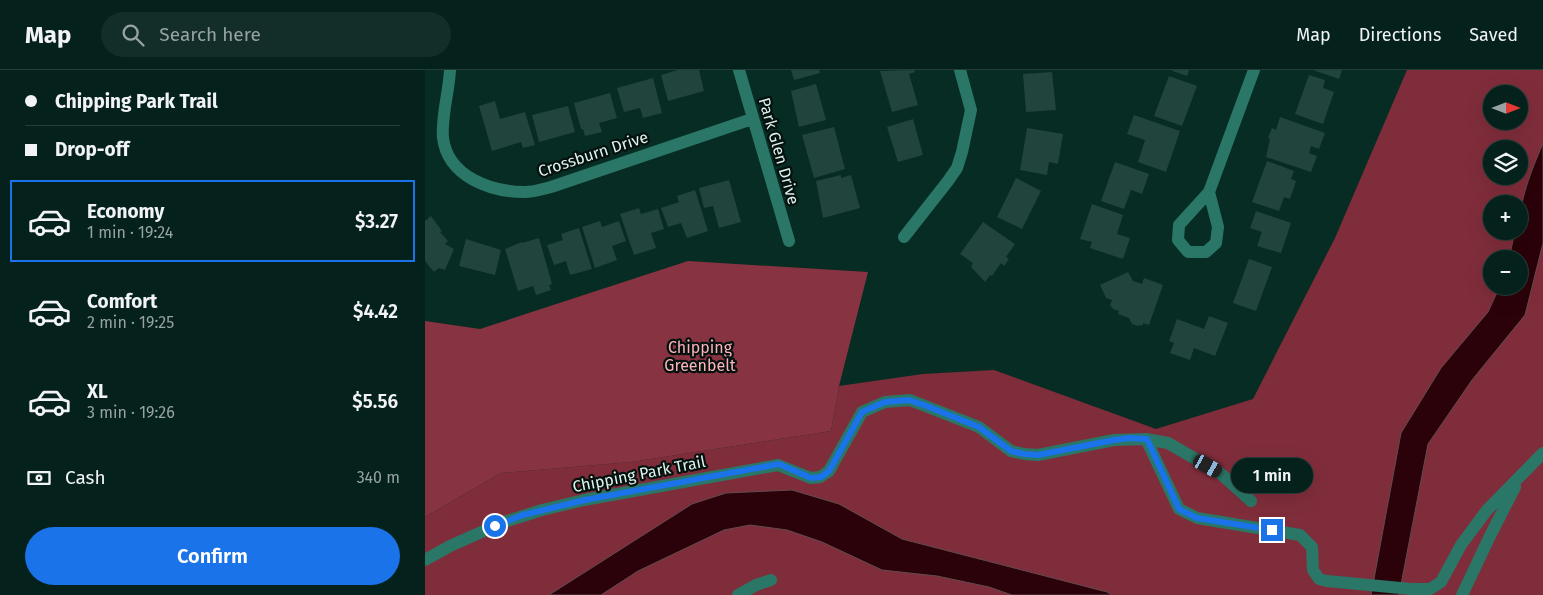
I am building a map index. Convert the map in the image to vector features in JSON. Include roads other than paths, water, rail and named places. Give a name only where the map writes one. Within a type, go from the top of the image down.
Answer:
[{"type":"street","name":"Crossburn Drive","points":[[450,70],[450,84],[443,123],[445,150],[451,161],[469,177],[482,185],[509,191],[527,192],[551,187],[753,119]]},
{"type":"street","name":"Park Glen Drive","points":[[739,70],[789,241]]},
{"type":"street","points":[[904,237],[957,168],[971,110],[960,70]]},
{"type":"street","points":[[1209,192],[1218,227],[1216,243],[1207,252],[1188,252],[1177,240],[1179,225],[1209,192],[1254,70]]},
{"type":"street","name":"Chipping Park Trail","points":[[425,560],[485,530],[542,510],[585,500],[779,464],[811,478],[821,477],[829,471],[862,412],[885,402],[909,400],[938,410],[979,427],[1011,451],[1024,454],[1038,455],[1130,438],[1147,439]]},
{"type":"street","points":[[1147,439],[1168,443],[1220,473],[1251,501]]},
{"type":"street","points":[[1147,439],[1179,509],[1197,518],[1300,535],[1312,547],[1313,570],[1319,579],[1411,589],[1430,589],[1441,582],[1461,545],[1487,510],[1543,453]]},
{"type":"street","points":[[1462,595],[1489,536],[1521,476]]},
{"type":"street","points":[[738,595],[756,585],[771,580]]},
{"type":"park label","name":"Chipping Greenbelt","points":[[700,356]]}]
